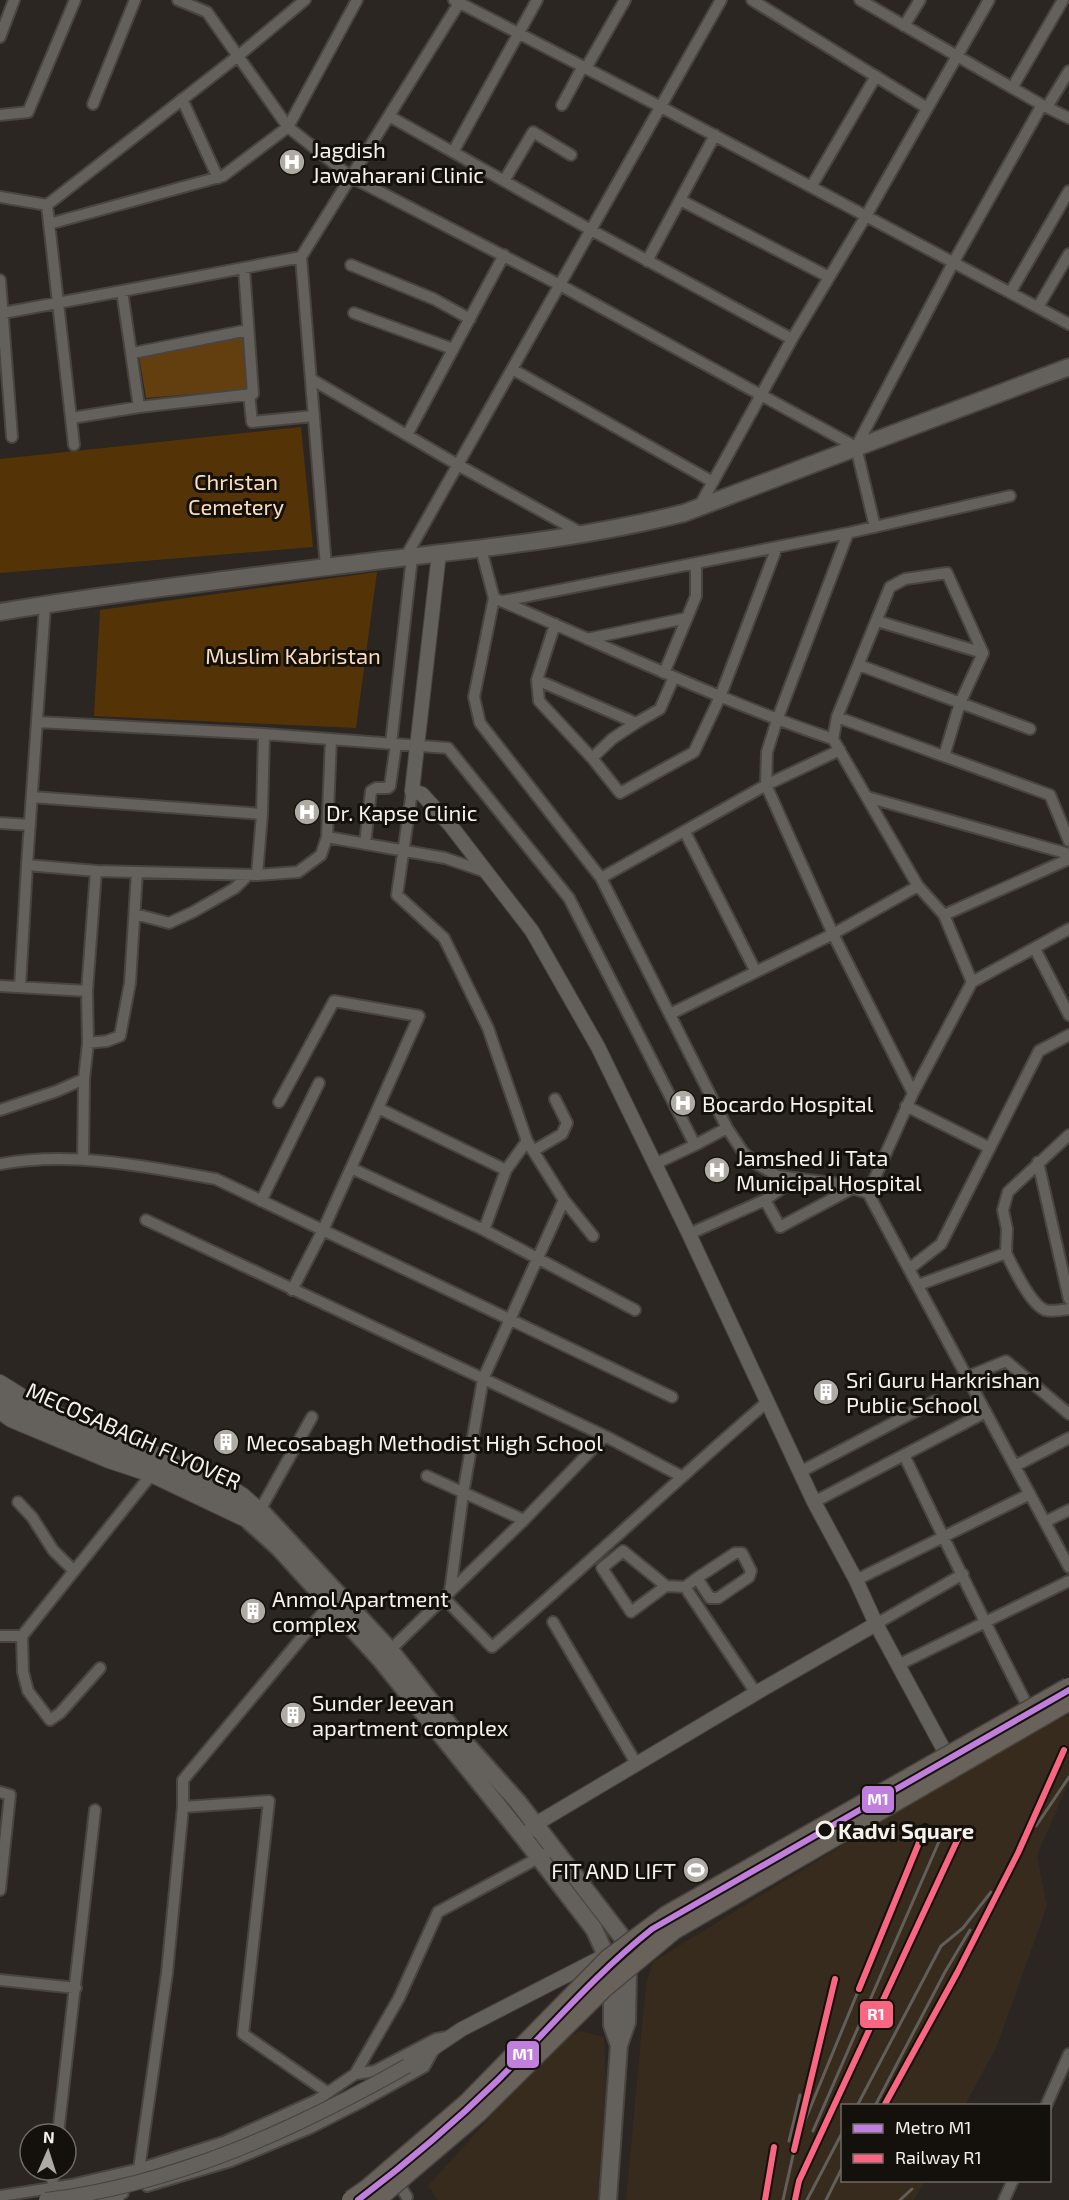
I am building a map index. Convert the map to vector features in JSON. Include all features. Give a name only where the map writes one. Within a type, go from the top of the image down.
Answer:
[{"type":"main road","points":[[0,612],[326,567],[481,549],[630,527],[684,513],[1069,367]]},
{"type":"main road","name":"MECOSABAGH FLYOVER","points":[[0,1398],[76,1434],[215,1491],[252,1514]]},
{"type":"main road","points":[[252,1514],[279,1548],[330,1604],[385,1654]]},
{"type":"main road","points":[[252,1514],[385,1654],[546,1854],[594,1929],[606,1955],[612,1987],[612,2025],[619,2045]]},
{"type":"main road","points":[[344,2200],[363,2187],[464,2100],[606,1955],[665,1910],[1028,1705],[1069,1685]]},
{"type":"main road","points":[[351,2200],[367,2189],[467,2103],[608,1959],[667,1915],[1069,1685]]},
{"type":"main road","points":[[376,2200],[477,2114],[604,1988],[674,1930],[1069,1701]]},
{"type":"main road","points":[[387,2200],[405,2193],[612,1987],[678,1933],[1069,1706]]},
{"type":"main road","points":[[546,1854],[625,1941],[628,1972],[627,2022],[619,2045],[608,2200]]},
{"type":"street","points":[[0,37],[14,0]]},
{"type":"street","points":[[0,115],[28,112],[75,0]]},
{"type":"street","points":[[93,104],[135,0]]},
{"type":"street","points":[[178,0],[196,3],[207,12],[288,127],[351,177],[504,255],[856,447]]},
{"type":"street","points":[[0,197],[46,205],[238,56],[305,0]]},
{"type":"street","points":[[49,224],[224,176],[288,127],[357,0]]},
{"type":"street","points":[[453,152],[537,0]]},
{"type":"street","points":[[562,105],[625,0]]},
{"type":"street","points":[[365,844],[371,791],[390,786],[408,557],[721,0]]},
{"type":"street","points":[[752,0],[927,108]]},
{"type":"street","points":[[860,0],[1012,88],[1069,118]]},
{"type":"street","points":[[904,26],[920,0]]},
{"type":"street","points":[[699,507],[792,339],[866,216],[988,0]]},
{"type":"street","points":[[1012,88],[1063,0]]},
{"type":"street","points":[[326,567],[301,257],[458,1],[1069,324]]},
{"type":"street","points":[[875,527],[856,447],[954,263],[1044,106],[1069,71]]},
{"type":"street","points":[[812,187],[876,76]]},
{"type":"street","points":[[182,99],[219,178]]},
{"type":"street","points":[[389,116],[647,261],[792,339]]},
{"type":"street","points":[[504,181],[533,132],[572,155]]},
{"type":"street","points":[[647,261],[715,135]]},
{"type":"street","points":[[1010,293],[1068,195]]},
{"type":"street","points":[[680,200],[829,278]]},
{"type":"street","points":[[46,205],[74,445]]},
{"type":"street","points":[[1038,307],[1069,254]]},
{"type":"street","points":[[407,435],[504,255]]},
{"type":"street","points":[[3,312],[301,257]]},
{"type":"street","points":[[351,265],[434,299],[470,319]]},
{"type":"street","points":[[72,418],[139,407],[253,394],[244,268]]},
{"type":"street","points":[[0,280],[12,437]]},
{"type":"street","points":[[122,291],[133,353],[139,407]]},
{"type":"street","points":[[354,313],[453,349]]},
{"type":"street","points":[[133,353],[248,330]]},
{"type":"street","points":[[512,369],[713,482]]},
{"type":"street","points":[[311,379],[458,465],[584,534]]},
{"type":"street","points":[[249,394],[252,422],[314,416]]},
{"type":"street","points":[[498,599],[849,533],[1010,496]]},
{"type":"street","points":[[849,533],[777,720],[767,752],[766,785],[833,934],[913,1093]]},
{"type":"street","points":[[555,624],[537,680],[540,701],[592,758],[620,794],[694,752],[720,697],[777,547]]},
{"type":"street","points":[[481,549],[498,599],[474,697],[480,723],[601,878],[727,1128],[743,1152],[755,1163],[778,1176],[840,1184],[868,1193],[1069,1567]]},
{"type":"street","points":[[439,554],[418,746],[397,895],[444,939],[488,1028],[530,1146],[564,1200],[593,1236]]},
{"type":"street","points":[[592,758],[612,739],[660,709],[687,618],[696,596],[696,563]]},
{"type":"street","points":[[833,739],[837,717],[890,587],[905,579],[947,573],[982,653],[960,703],[944,756]]},
{"type":"street","points":[[498,599],[720,697],[833,739],[918,886],[944,915],[972,982]]},
{"type":"street","points":[[20,987],[45,605]]},
{"type":"street","points":[[587,639],[687,618]]},
{"type":"street","points":[[877,621],[982,653]]},
{"type":"street","points":[[859,665],[1030,729]]},
{"type":"street","points":[[537,680],[636,723]]},
{"type":"street","points":[[837,717],[1050,795],[1064,817],[1069,841]]},
{"type":"street","points":[[37,722],[264,734],[448,748],[569,898],[695,1145]]},
{"type":"street","points":[[135,914],[169,923],[235,888],[253,875],[262,814],[264,734]]},
{"type":"street","points":[[27,865],[96,871],[253,875],[298,872],[321,855],[327,837],[331,739]]},
{"type":"street","points":[[601,878],[766,785],[840,750]]},
{"type":"street","points":[[412,791],[422,794],[470,848],[532,931],[598,1047],[690,1234],[814,1502],[856,1580],[876,1624],[957,1773]]},
{"type":"street","points":[[32,797],[262,814]]},
{"type":"street","points":[[867,797],[1069,854]]},
{"type":"street","points":[[0,823],[30,825]]},
{"type":"street","points":[[685,832],[756,972]]},
{"type":"street","points":[[327,837],[445,858],[486,872]]},
{"type":"street","points":[[944,915],[1069,859]]},
{"type":"street","points":[[83,1160],[84,1079],[88,1042],[87,991],[96,871]]},
{"type":"street","points":[[88,1042],[107,1041],[120,1036],[130,983],[137,872]]},
{"type":"street","points":[[670,1014],[833,934],[918,886]]},
{"type":"street","points":[[868,1193],[906,1107],[972,982],[1069,929]]},
{"type":"street","points":[[1035,949],[1069,1015]]},
{"type":"street","points":[[0,987],[87,991]]},
{"type":"street","points":[[279,1101],[334,1001],[419,1016],[323,1230],[292,1290]]},
{"type":"street","points":[[909,1269],[941,1244],[1039,1051],[1069,1035]]},
{"type":"street","points":[[0,1110],[57,1092],[84,1079]]},
{"type":"street","points":[[261,1201],[319,1083]]},
{"type":"street","points":[[484,1230],[506,1170],[530,1146],[562,1134],[567,1123],[555,1099]]},
{"type":"street","points":[[906,1107],[990,1148]]},
{"type":"street","points":[[378,1108],[506,1170]]},
{"type":"street","points":[[655,1164],[727,1128]]},
{"type":"street","points":[[1069,1135],[1008,1192],[1003,1210],[1007,1229],[1006,1253],[1036,1304],[1045,1310],[1069,1309]]},
{"type":"street","points":[[0,1164],[33,1158],[83,1160],[140,1165],[216,1179],[672,1396]]},
{"type":"street","points":[[1038,1162],[1069,1299]]},
{"type":"street","points":[[351,1168],[484,1230],[635,1310]]},
{"type":"street","points":[[690,1234],[765,1200],[797,1178]]},
{"type":"street","points":[[765,1200],[780,1227],[853,1188]]},
{"type":"street","points":[[564,1200],[483,1379],[463,1494],[447,1595],[492,1647],[612,1541],[681,1476],[767,1402]]},
{"type":"street","points":[[146,1220],[606,1436],[681,1476]]},
{"type":"street","points":[[918,1285],[1006,1253]]},
{"type":"street","points":[[967,1377],[1006,1361],[1069,1414]]},
{"type":"street","points":[[0,1382],[37,1405],[221,1481],[243,1494],[252,1514]]},
{"type":"street","points":[[800,1472],[935,1401]]},
{"type":"street","points":[[0,1412],[11,1420],[109,1461],[252,1514]]},
{"type":"street","points":[[814,1502],[986,1412]]},
{"type":"street","points":[[252,1514],[312,1417]]},
{"type":"street","points":[[385,1654],[524,1520],[606,1436]]},
{"type":"street","points":[[1015,1466],[1069,1438]]},
{"type":"street","points":[[904,1455],[984,1622],[1028,1705]]},
{"type":"street","points":[[100,1668],[60,1713],[50,1720],[28,1691],[23,1672],[22,1636],[151,1475]]},
{"type":"street","points":[[427,1476],[524,1520]]},
{"type":"street","points":[[856,1580],[1030,1494]]},
{"type":"street","points":[[18,1502],[32,1517],[53,1550],[74,1571]]},
{"type":"street","points":[[1045,1522],[1069,1510]]},
{"type":"street","points":[[666,1586],[631,1612],[602,1568],[623,1551],[666,1586],[685,1587],[735,1552],[742,1553],[751,1571],[749,1577],[713,1599],[710,1598],[698,1578]]},
{"type":"street","points":[[529,1831],[636,1763],[963,1574]]},
{"type":"street","points":[[898,1665],[1069,1581]]},
{"type":"street","points":[[685,1587],[756,1693]]},
{"type":"street","points":[[119,2197],[139,2169],[167,1973],[183,1807],[183,1780],[330,1604]]},
{"type":"street","points":[[553,1622],[636,1763]]},
{"type":"street","points":[[0,1636],[22,1636]]},
{"type":"street","points":[[0,1792],[10,1795],[0,1890]]},
{"type":"street","points":[[183,1807],[269,1801],[243,2034],[327,2092]]},
{"type":"street","points":[[59,2122],[95,1810]]},
{"type":"street","points":[[355,2074],[399,1998],[438,1912],[546,1854]]},
{"type":"street","points":[[0,2196],[49,2194],[76,2197],[192,2167],[273,2134],[366,2089],[497,2010],[606,1955]]},
{"type":"street","points":[[0,1980],[76,1988]]},
{"type":"street","points":[[49,2194],[224,2142],[317,2100],[355,2074],[375,2071],[436,2039],[453,2036]]},
{"type":"street","points":[[91,2200],[119,2197],[231,2161],[310,2128],[424,2067],[435,2049]]},
{"type":"street","points":[[1047,2104],[1069,2054]]},
{"type":"street","points":[[1004,2200],[1013,2182]]},
{"type":"shaded area","points":[[243,336],[250,389],[146,398],[139,356]]},
{"type":"shaded area","points":[[1069,1715],[1069,1782],[1037,1855],[1047,1906],[997,2046],[966,2104],[841,2104],[841,2182],[924,2182],[914,2200],[626,2200],[646,1984],[653,1962],[1015,1739]]},
{"type":"shaded area","points":[[580,2031],[604,2037],[606,2084],[598,2200],[438,2200],[428,2186],[557,2043]]},
{"type":"green space","name":"Christan Cemetery","points":[[301,427],[313,547],[0,573],[0,459]]},
{"type":"green space","name":"Muslim Kabristan","points":[[377,572],[356,728],[94,716],[100,610]]},
{"type":"railway","points":[[885,2104],[957,1973],[1018,1853],[1064,1750]]},
{"type":"railway","points":[[1036,1826],[1069,1777]]},
{"type":"railway","points":[[797,2140],[925,1828]]},
{"type":"railway","points":[[813,2131],[944,1830]]},
{"type":"railway","points":[[795,2200],[799,2181],[962,1830]]},
{"type":"railway","points":[[858,2104],[941,1946],[963,1928],[991,1892]]},
{"type":"railway","points":[[876,2104],[945,1972],[970,1930]]},
{"type":"railway","points":[[805,2103],[835,1979]]},
{"type":"railway","points":[[789,2141],[800,2095]]},
{"type":"railway","points":[[783,2200],[798,2133]]},
{"type":"railway","points":[[807,2200],[841,2135]]},
{"type":"railway","points":[[765,2200],[774,2147]]},
{"type":"railway","points":[[826,2200],[841,2170]]},
{"type":"railway","points":[[900,2200],[912,2189]]},
{"type":"metro line","name":"M1","points":[[358,2200],[464,2112],[592,1983],[652,1929],[1069,1690]]},
{"type":"rail line","name":"R1","points":[[885,2104],[957,1973],[1018,1853],[1064,1750]]},
{"type":"rail line","name":"R1","points":[[859,1989],[925,1828]]},
{"type":"rail line","name":"R1","points":[[795,2200],[799,2181],[962,1830]]},
{"type":"rail line","name":"R1","points":[[794,2150],[835,1979]]},
{"type":"rail line","name":"R1","points":[[765,2200],[774,2147]]},
{"type":"place","name":"Jagdish Jawaharani Clinic","points":[[292,162]]},
{"type":"place","name":"Dr. Kapse Clinic","points":[[307,812]]},
{"type":"place","name":"Bocardo Hospital","points":[[683,1103]]},
{"type":"place","name":"Jamshed Ji Tata Municipal Hospital","points":[[717,1170]]},
{"type":"place","name":"Sri Guru Harkrishan Public School","points":[[826,1392]]},
{"type":"place","name":"Mecosabagh Methodist High School","points":[[226,1442]]},
{"type":"place","name":"Anmol Apartment complex","points":[[253,1611]]},
{"type":"place","name":"Sunder Jeevan apartment complex","points":[[293,1715]]},
{"type":"place","name":"Kadvi Square","points":[[825,1830]]},
{"type":"place","name":"FIT AND LIFT","points":[[696,1870]]}]
